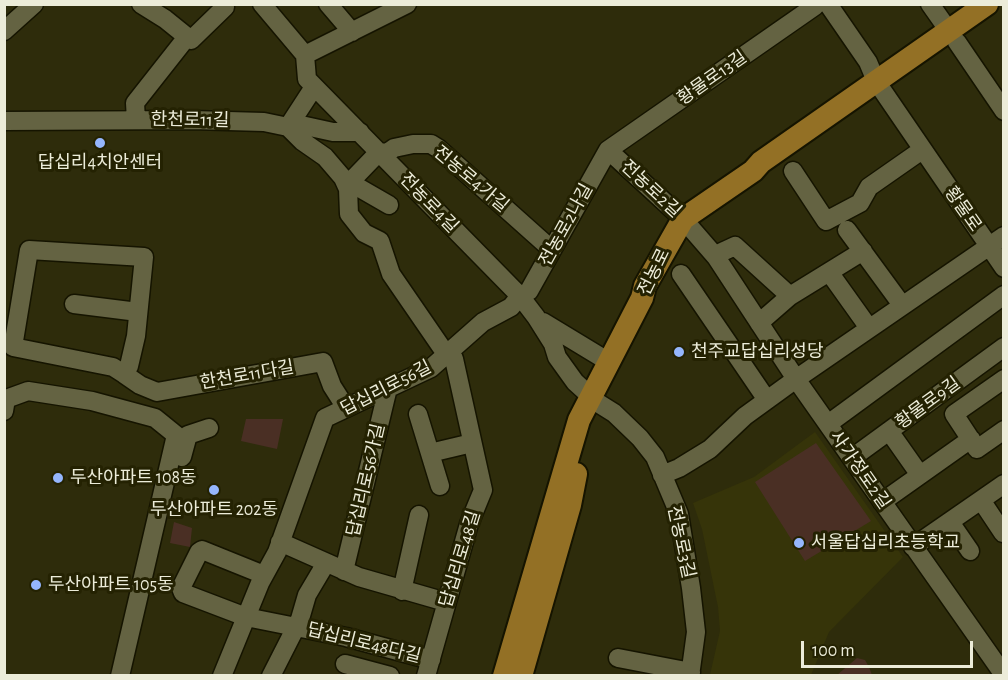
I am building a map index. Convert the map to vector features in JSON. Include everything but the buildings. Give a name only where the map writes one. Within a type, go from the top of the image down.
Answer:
[{"type":"main road","name":"전농로","points":[[953,37],[987,4]]},
{"type":"main road","name":"전농로","points":[[521,675],[609,362],[642,298],[645,286],[688,224],[953,37],[1004,11]]},
{"type":"main road","name":"전농로","points":[[504,675],[579,420],[597,402],[654,304],[659,288],[679,250],[688,224]]},
{"type":"street","points":[[4,31],[34,4]]},
{"type":"street","points":[[141,4],[165,19],[191,40],[225,7]]},
{"type":"street","name":"전농로4길","points":[[262,4],[305,55],[307,79],[520,296],[553,344],[557,357],[575,382],[597,402]]},
{"type":"street","points":[[328,4],[352,32]]},
{"type":"street","points":[[305,55],[407,4]]},
{"type":"street","points":[[930,4],[1004,111]]},
{"type":"street","name":"황물로","points":[[819,5],[868,62],[880,87],[922,150],[996,241],[1004,268]]},
{"type":"street","name":"황물로13길","points":[[608,150],[819,5]]},
{"type":"street","points":[[136,120],[135,103],[187,37]]},
{"type":"street","points":[[314,87],[288,127],[302,141],[325,157],[343,178],[348,189],[349,214],[364,233],[380,241],[391,274],[446,354]]},
{"type":"street","name":"한천로11길","points":[[4,121],[264,122],[288,127],[301,124],[333,132],[360,132]]},
{"type":"street","name":"전농로4가길","points":[[379,152],[387,153],[394,148],[413,144],[431,144],[551,249]]},
{"type":"street","name":"전농로2길","points":[[608,150],[688,224]]},
{"type":"street","name":"전농로2나길","points":[[520,296],[529,291],[608,150]]},
{"type":"street","points":[[793,171],[826,221],[860,203],[869,187],[922,150]]},
{"type":"street","points":[[348,189],[353,179],[379,152]]},
{"type":"street","points":[[348,189],[356,186],[389,205]]},
{"type":"street","name":"사가정로2길","points":[[688,224],[716,257],[796,379],[1004,675]]},
{"type":"street","points":[[847,230],[902,305]]},
{"type":"street","points":[[662,476],[710,449],[745,416],[767,400],[996,241]]},
{"type":"street","points":[[716,257],[735,246],[790,296]]},
{"type":"street","points":[[29,250],[144,256],[136,336],[129,366],[124,374],[113,366],[13,347],[29,250]]},
{"type":"street","points":[[759,322],[790,296],[863,251]]},
{"type":"street","points":[[829,272],[869,328]]},
{"type":"street","points":[[681,274],[767,400]]},
{"type":"street","points":[[828,424],[1004,295]]},
{"type":"street","name":"답십리로56길","points":[[222,675],[280,542],[326,418],[431,368],[453,346],[483,322],[511,307],[520,296]]},
{"type":"street","points":[[74,304],[138,312]]},
{"type":"street","points":[[536,318],[609,362]]},
{"type":"street","name":"황물로9길","points":[[852,458],[1004,347]]},
{"type":"street","name":"답십리로48길","points":[[428,668],[469,524],[483,490],[454,359],[446,354]]},
{"type":"street","name":"한천로11다길","points":[[124,374],[140,385],[158,392],[323,362],[332,386],[346,408]]},
{"type":"street","points":[[1004,379],[954,414],[977,449],[1004,430]]},
{"type":"street","name":"답십리로56가길","points":[[344,571],[388,388]]},
{"type":"street","points":[[4,411],[6,399],[28,391],[92,401],[155,418],[176,435],[120,675]]},
{"type":"street","name":"전농로3길","points":[[597,402],[614,413],[640,438],[655,457],[679,514],[696,632],[690,674],[618,658]]},
{"type":"street","points":[[418,414],[440,486]]},
{"type":"street","points":[[133,675],[184,447],[188,435],[209,428]]},
{"type":"street","points":[[889,431],[920,475]]},
{"type":"street","points":[[882,502],[970,439]]},
{"type":"street","points":[[430,453],[472,443]]},
{"type":"street","points":[[913,547],[1004,484]]},
{"type":"street","points":[[981,500],[1003,533]]},
{"type":"street","points":[[402,591],[419,515]]},
{"type":"street","points":[[950,522],[970,551]]},
{"type":"street","points":[[280,542],[344,571],[446,603]]},
{"type":"street","points":[[246,617],[183,593],[181,588],[202,550],[264,575]]},
{"type":"street","points":[[297,626],[307,595],[326,563]]},
{"type":"street","name":"답십리로48다길","points":[[246,617],[297,626],[428,668]]},
{"type":"street","name":"답십리로48다길","points":[[271,675],[297,626]]},
{"type":"street","points":[[345,664],[390,675]]},
{"type":"shaded area","points":[[246,419],[283,419],[277,449],[241,441]]},
{"type":"shaded area","name":"서울답십리초등학교","points":[[815,432],[903,557],[829,632],[811,675],[710,675],[720,631],[718,607],[702,529],[693,503],[754,477]]},
{"type":"shaded area","points":[[816,443],[871,521],[805,561],[755,482]]},
{"type":"shaded area","points":[[174,522],[192,528],[190,547],[170,543]]},
{"type":"shaded area","points":[[857,658],[865,660],[872,675],[837,675]]},
{"type":"place","name":"답십리4치안센터","points":[[100,143]]},
{"type":"place","name":"천주교답십리성당","points":[[679,352]]},
{"type":"place","name":"두산아파트 108동","points":[[58,478]]},
{"type":"place","name":"두산아파트 202동","points":[[214,490]]},
{"type":"place","name":"서울답십리초등학교","points":[[799,543]]},
{"type":"place","name":"두산아파트 105동","points":[[36,585]]}]
